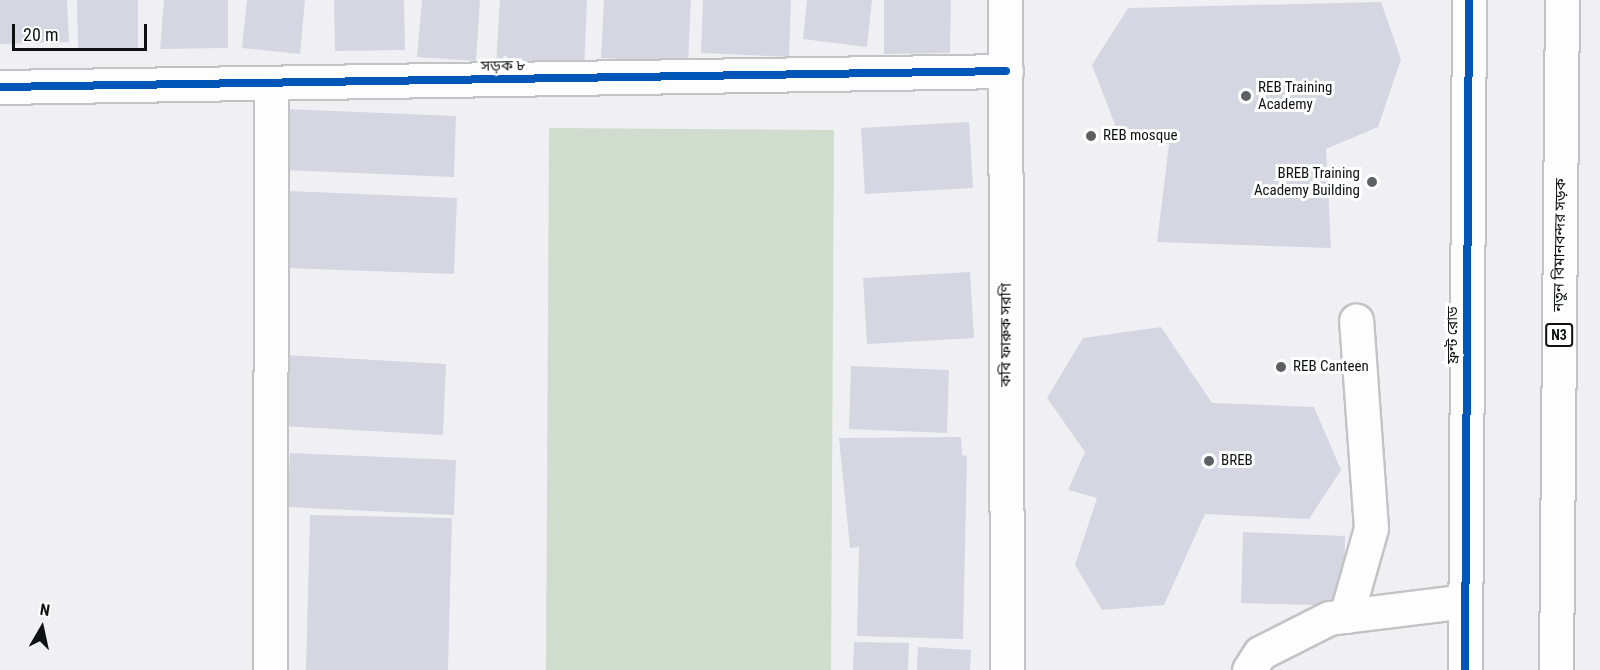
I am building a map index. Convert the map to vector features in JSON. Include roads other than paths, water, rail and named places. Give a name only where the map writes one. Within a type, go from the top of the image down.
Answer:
[{"type":"main road","name":"কবি ফারুক সরণি","points":[[1005,0],[1007,670]]},
{"type":"main road","name":"ফ্রন্ট রোড","points":[[1464,670],[1469,0]]},
{"type":"main road","name":"নতুন বিমানবন্দর সড়ক","points":[[1556,670],[1562,0]]},
{"type":"main road","name":"সড়ক ৮","points":[[0,87],[1006,71]]},
{"type":"main road","points":[[270,670],[271,83]]},
{"type":"main road","points":[[1346,616],[1371,528],[1360,421],[1356,321]]},
{"type":"main road","points":[[1249,670],[1260,653],[1329,618],[1465,602]]},
{"type":"place","name":"REB Training Academy","points":[[1246,96]]},
{"type":"place","name":"REB mosque","points":[[1091,136]]},
{"type":"place","name":"BREB Training Academy Building","points":[[1372,182]]},
{"type":"place","name":"REB Canteen","points":[[1281,367]]},
{"type":"place","name":"BREB","points":[[1209,461]]}]
